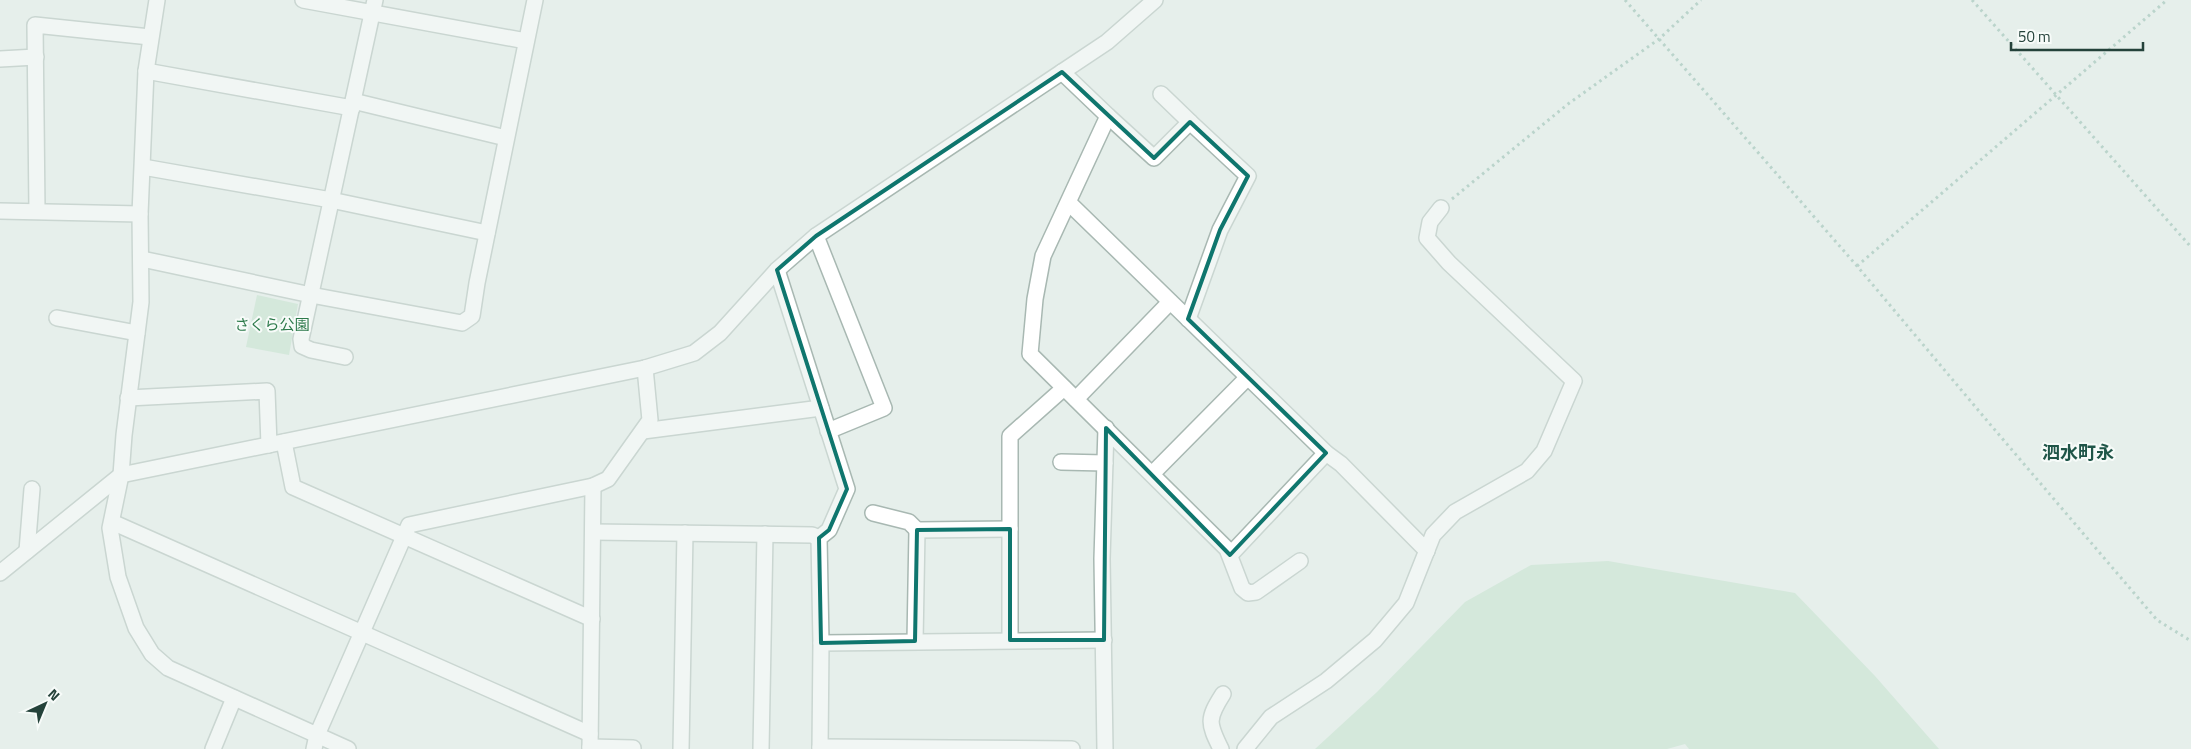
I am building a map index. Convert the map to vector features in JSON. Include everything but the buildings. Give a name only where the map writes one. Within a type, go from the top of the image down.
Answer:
[{"type":"street","points":[[157,0],[146,72],[140,214],[141,302],[128,398],[121,475],[110,528],[118,577],[136,628],[152,654],[168,668],[234,698],[316,742],[348,749]]},
{"type":"street","points":[[303,0],[374,6],[526,41]]},
{"type":"street","points":[[142,259],[311,295],[462,323],[472,316],[487,233],[535,0]]},
{"type":"street","points":[[0,573],[121,475],[645,368],[694,353],[720,333],[777,270],[816,236],[1107,42],[1155,0]]},
{"type":"street","points":[[345,357],[311,350],[302,346],[301,340],[374,6]]},
{"type":"street","points":[[37,212],[35,25],[150,37]]},
{"type":"street","points":[[0,60],[36,57]]},
{"type":"street","points":[[146,72],[352,105],[506,138]]},
{"type":"street","points":[[1062,72],[1154,158],[1190,122]]},
{"type":"street","points":[[1161,94],[1248,176],[1220,230],[1188,319]]},
{"type":"street","points":[[1108,116],[1043,256],[1035,300],[1030,354],[1227,549],[1242,588],[1248,593],[1256,592],[1300,561]]},
{"type":"street","points":[[143,167],[331,200],[487,233]]},
{"type":"street","points":[[1069,203],[1326,454],[1341,464],[1427,551]]},
{"type":"street","points":[[1245,749],[1270,717],[1326,681],[1375,640],[1406,603],[1433,535],[1455,512],[1527,471],[1544,450],[1574,381],[1449,263],[1427,238],[1430,222],[1441,208]]},
{"type":"street","points":[[0,211],[140,214]]},
{"type":"street","points":[[816,236],[884,408],[828,431]]},
{"type":"street","points":[[777,270],[847,489],[829,530],[819,538]]},
{"type":"street","points":[[1076,399],[1170,302]]},
{"type":"street","points":[[57,318],[137,333]]},
{"type":"street","points":[[316,742],[408,525],[593,486],[608,480],[650,420],[645,368]]},
{"type":"street","points":[[1152,474],[1248,378]]},
{"type":"street","points":[[1010,640],[1010,436],[1064,388]]},
{"type":"street","points":[[128,398],[267,391],[277,444],[293,487],[592,619]]},
{"type":"street","points":[[643,431],[821,408]]},
{"type":"street","points":[[1105,749],[1102,560],[1106,428]]},
{"type":"street","points":[[1230,555],[1326,454]]},
{"type":"street","points":[[1061,462],[1105,463]]},
{"type":"street","points":[[590,744],[593,486]]},
{"type":"street","points":[[27,550],[32,489]]},
{"type":"street","points":[[873,514],[909,522],[917,530],[1010,529]]},
{"type":"street","points":[[112,522],[363,633],[590,744],[633,748]]},
{"type":"street","points":[[915,641],[917,530]]},
{"type":"street","points":[[593,532],[812,535],[819,538]]},
{"type":"street","points":[[681,749],[684,533]]},
{"type":"street","points":[[761,749],[765,534]]},
{"type":"street","points":[[819,538],[820,748],[1072,749]]},
{"type":"street","points":[[821,643],[1104,640]]},
{"type":"street","points":[[1221,749],[1212,731],[1211,714],[1223,694]]},
{"type":"street","points":[[213,749],[234,698]]},
{"type":"path","points":[[1624,0],[1857,266],[1989,424],[2158,620],[2191,641]]},
{"type":"path","points":[[1441,208],[1568,104],[1659,39],[1701,0]]},
{"type":"path","points":[[1972,0],[2191,247]]},
{"type":"path","points":[[1857,266],[2167,0]]},
{"type":"highlighted area","points":[[1062,72],[1154,158],[1190,122],[1248,176],[1220,230],[1188,319],[1326,453],[1230,555],[1106,428],[1104,640],[1010,640],[1010,529],[917,530],[915,641],[821,643],[819,538],[829,530],[847,489],[777,270],[816,236]]},
{"type":"green space","name":"さくら公園","points":[[257,295],[298,304],[289,355],[246,347]]},
{"type":"green space","points":[[1608,561],[1795,593],[1875,676],[1939,749],[1689,749],[1685,744],[1667,749],[1315,749],[1377,692],[1465,602],[1531,565]]},
{"type":"district","name":"泗水町永","points":[[2078,453]]}]
